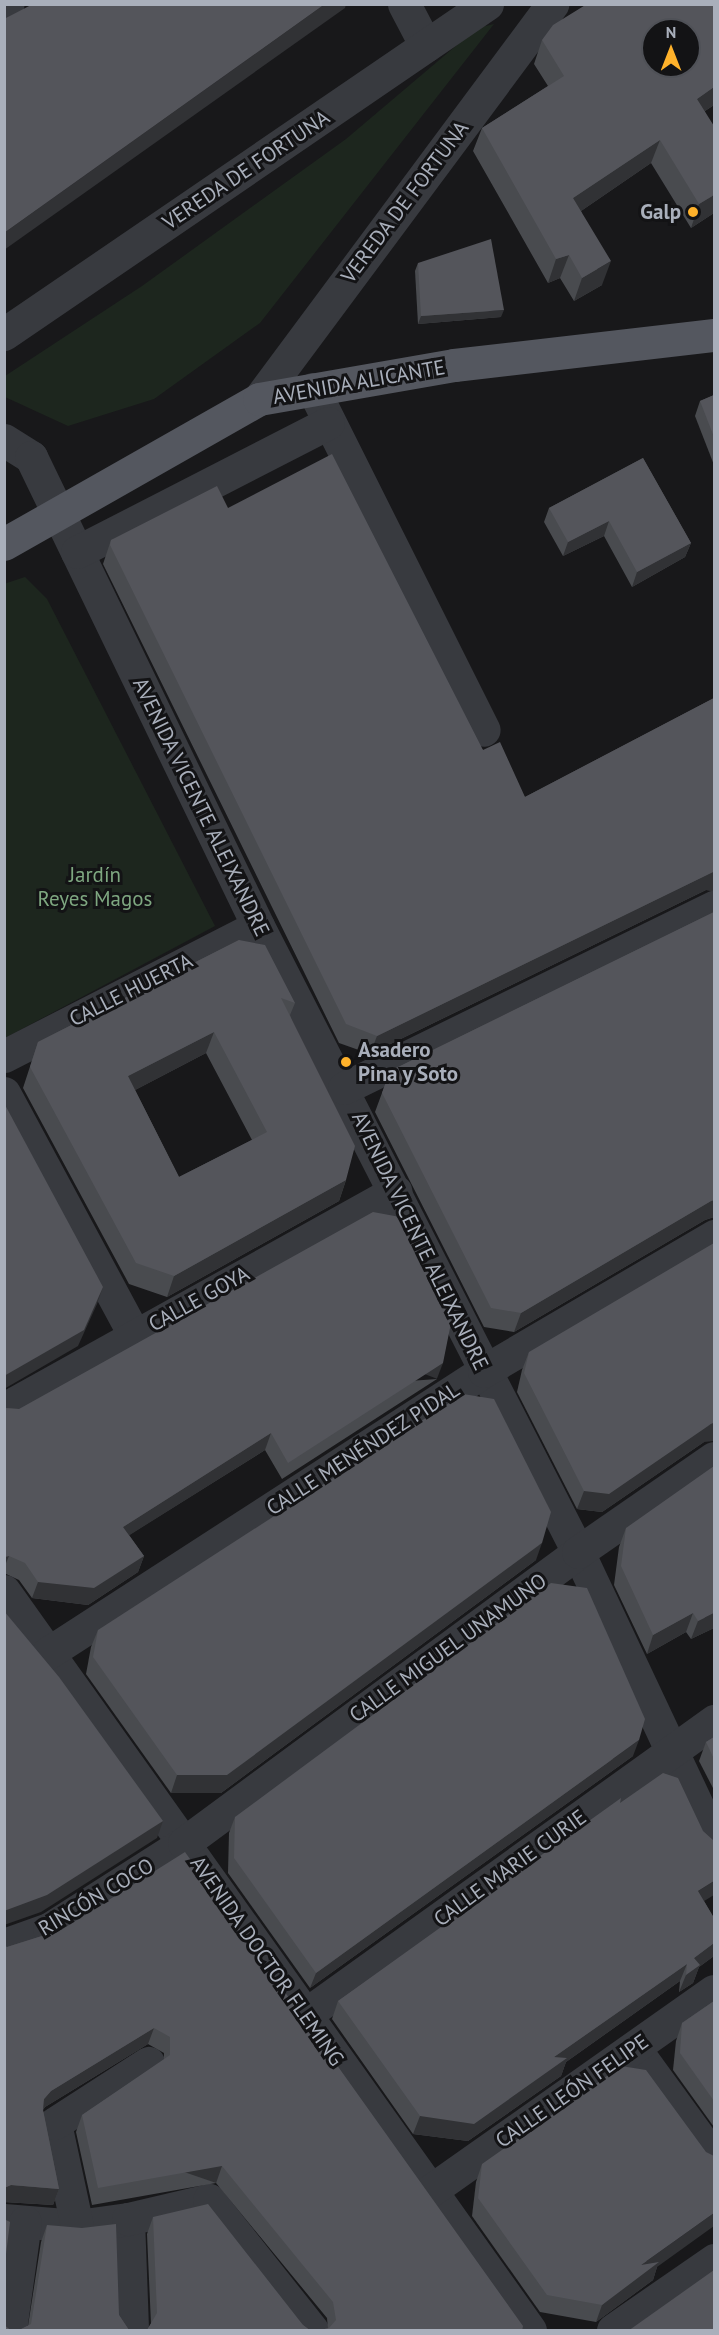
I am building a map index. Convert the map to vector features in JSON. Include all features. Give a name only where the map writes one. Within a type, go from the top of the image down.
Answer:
[{"type":"main road","name":"AVENIDA ALICANTE","points":[[4,544],[259,399],[454,365],[714,335]]},
{"type":"street","points":[[404,4],[426,46]]},
{"type":"street","name":"VEREDA DE FORTUNA","points":[[4,334],[487,4]]},
{"type":"street","name":"VEREDA DE FORTUNA","points":[[259,399],[552,4]]},
{"type":"street","points":[[313,389],[328,423],[484,730]]},
{"type":"street","points":[[77,552],[328,423]]},
{"type":"street","name":"AVENIDA VICENTE ALEIXANDRE","points":[[4,440],[31,457],[258,926],[344,1088],[484,1371],[578,1552],[714,1841]]},
{"type":"street","points":[[344,1088],[714,907]]},
{"type":"street","name":"CALLE HUERTA","points":[[4,1056],[258,926]]},
{"type":"street","points":[[4,1093],[134,1334]]},
{"type":"street","name":"CALLE GOYA","points":[[4,1408],[395,1191]]},
{"type":"street","name":"CALLE MENÉNDEZ PIDAL","points":[[48,1653],[484,1371],[714,1236]]},
{"type":"street","name":"CALLE MIGUEL UNAMUNO","points":[[184,1843],[578,1552],[714,1458]]},
{"type":"street","name":"AVENIDA DOCTOR FLEMING","points":[[4,1591],[530,2331]]},
{"type":"street","name":"CALLE MARIE CURIE","points":[[305,2015],[714,1721]]},
{"type":"street","name":"RINCÓN COCO","points":[[4,1945],[50,1929],[184,1843]]},
{"type":"street","name":"CALLE LEÓN FELIPE","points":[[430,2191],[714,1991]]},
{"type":"street","points":[[634,2048],[714,2158]]},
{"type":"street","points":[[77,2226],[55,2123],[148,2063]]},
{"type":"street","points":[[10,2331],[15,2221],[77,2226],[128,2219],[209,2200],[312,2331]]},
{"type":"street","points":[[128,2219],[132,2331]]},
{"type":"street","points":[[613,2331],[714,2259]]},
{"type":"green space","points":[[494,24],[260,323],[154,399],[68,426],[5,397],[5,376],[142,286],[346,139],[477,28]]},
{"type":"green space","name":"Jardín Reyes Magos","points":[[25,577],[47,599],[215,926],[5,1038],[4,584]]},
{"type":"building","points":[[33,4],[325,4],[4,233],[4,19]]},
{"type":"building","points":[[587,4],[714,4],[714,87],[697,99],[714,126],[714,195],[699,204],[660,140],[573,198],[611,261],[582,278],[569,255],[556,259],[482,128],[564,76],[542,40],[553,25]]},
{"type":"building","points":[[491,239],[504,310],[421,316],[418,263]]},
{"type":"building","points":[[714,395],[714,437],[700,401]]},
{"type":"building","points":[[332,454],[483,750],[500,742],[525,797],[714,698],[714,872],[377,1036],[346,1024],[110,545],[111,540],[217,486],[228,508]]},
{"type":"building","points":[[643,458],[691,543],[637,572],[609,521],[568,542],[549,508]]},
{"type":"building","points":[[714,912],[714,1200],[521,1313],[491,1308],[382,1093],[390,1071]]},
{"type":"building","points":[[239,940],[265,945],[295,1003],[281,998],[355,1146],[346,1180],[174,1276],[136,1263],[30,1067],[38,1042]],"holes":[[[214,1032],[267,1132],[179,1177],[128,1076]]]},
{"type":"building","points":[[4,1103],[103,1287],[84,1330],[4,1376]]},
{"type":"building","points":[[373,1212],[400,1217],[452,1318],[443,1363],[288,1463],[271,1433],[123,1527],[144,1556],[94,1588],[38,1582],[25,1563],[9,1556],[4,1557],[4,1408],[19,1409]]},
{"type":"building","points":[[714,1243],[714,1423],[609,1494],[584,1491],[524,1373],[529,1352]]},
{"type":"building","points":[[463,1394],[494,1399],[551,1512],[542,1543],[227,1775],[177,1775],[93,1657],[98,1630]]},
{"type":"building","points":[[714,1466],[714,1613],[698,1621],[693,1613],[653,1635],[621,1566],[626,1528]]},
{"type":"building","points":[[551,1583],[587,1588],[645,1719],[639,1740],[316,1973],[234,1858],[235,1817]]},
{"type":"building","points":[[4,1611],[59,1677],[163,1821],[47,1895],[4,1911]]},
{"type":"building","points":[[714,1737],[714,1759],[706,1742]]},
{"type":"building","points":[[663,1773],[678,1778],[703,1831],[713,1840],[714,1844],[714,1881],[698,1891],[714,1918],[714,1943],[694,1958],[700,1965],[686,1975],[687,1964],[554,2057],[567,2058],[474,2124],[420,2116],[338,2001],[621,1798],[620,1803]]},
{"type":"building","points":[[185,1852],[523,2326],[522,2331],[315,2331],[329,2328],[336,2320],[333,2302],[222,2166],[98,2188],[82,2115],[170,2055],[170,2037],[154,2028],[51,2091],[44,2099],[43,2110],[59,2189],[11,2185],[4,2188],[4,1945],[7,1947],[61,1930]]},
{"type":"building","points":[[714,2001],[714,2101],[680,2053],[682,2023]]},
{"type":"building","points":[[621,2066],[646,2070],[706,2152],[714,2156],[714,2213],[641,2265],[659,2262],[602,2305],[547,2295],[478,2198],[482,2164]]},
{"type":"building","points":[[208,2204],[303,2325],[311,2331],[17,2331],[31,2324],[47,2225],[82,2228],[116,2224],[119,2315],[129,2330],[147,2330],[157,2313],[153,2217]]},
{"type":"building","points":[[4,2219],[10,2222],[4,2270]]},
{"type":"building","points":[[714,2270],[714,2331],[628,2331]]},
{"type":"building","points":[[4,2325],[12,2331],[4,2331]]},
{"type":"place","name":"Galp","points":[[693,212]]},
{"type":"place","name":"Asadero Pina y Soto","points":[[346,1062]]}]
